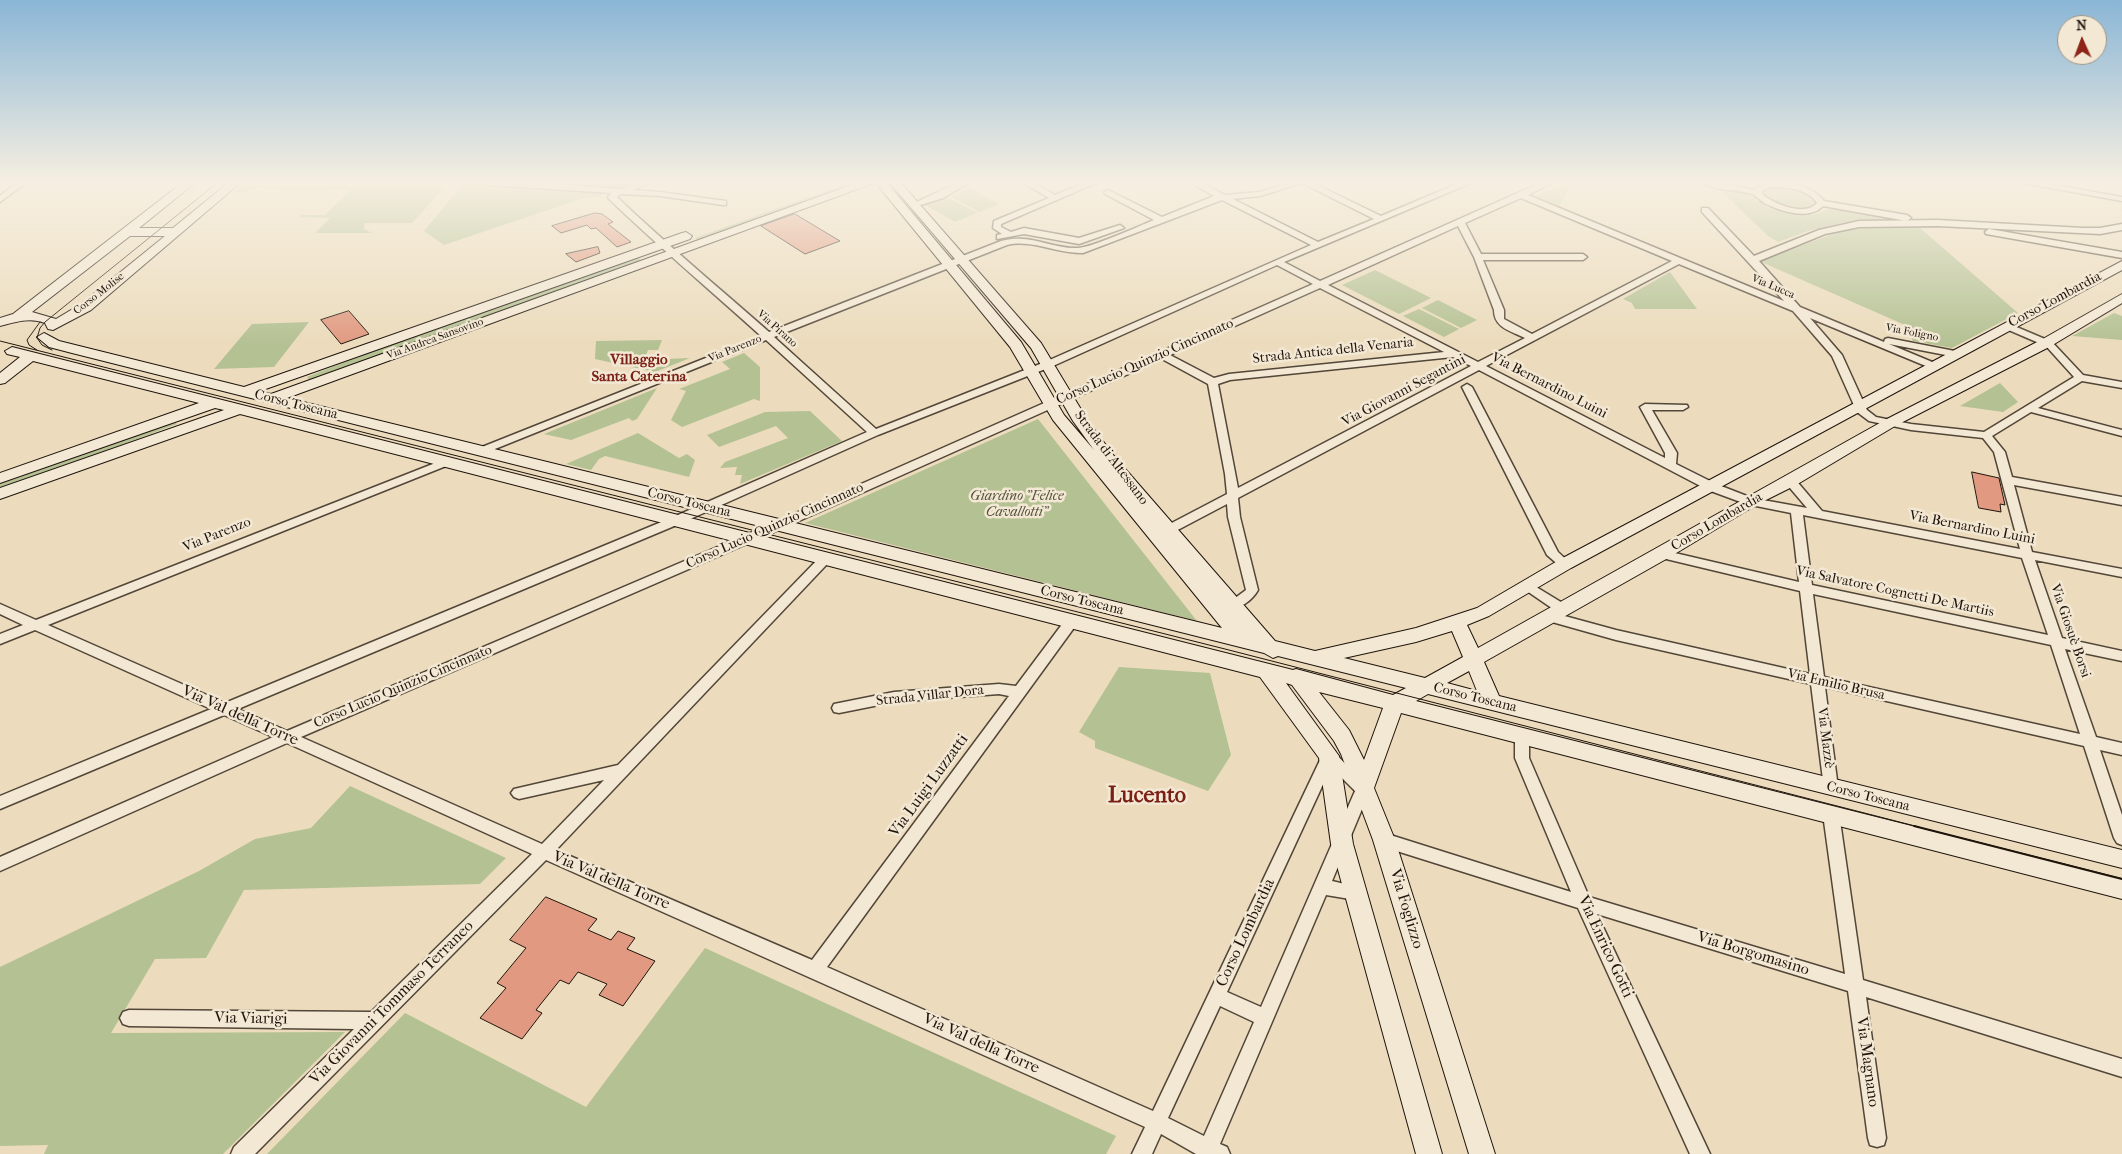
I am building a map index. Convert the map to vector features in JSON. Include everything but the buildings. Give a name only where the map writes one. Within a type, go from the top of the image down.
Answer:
[{"type":"street","points":[[0,322],[17,318],[122,237]]},
{"type":"street","name":"Corso Molise","points":[[6,352],[49,332],[86,307],[170,237]]},
{"type":"street","name":"Via Pirano","points":[[654,237],[874,433]]},
{"type":"street","name":"Via Andrea Sansovino","points":[[0,478],[683,237]]},
{"type":"street","name":"Via Andrea Sansovino","points":[[0,494],[720,237]]},
{"type":"street","name":"Strada di Altessano","points":[[932,237],[1049,364],[1087,431],[1168,530],[1225,607],[1243,642],[1267,672]]},
{"type":"street","name":"Strada di Altessano","points":[[938,237],[1032,370],[1058,418],[1225,607],[1272,649],[1292,673]]},
{"type":"street","points":[[955,260],[1003,237]]},
{"type":"street","points":[[1058,237],[1079,241],[1091,237]]},
{"type":"street","points":[[955,260],[1017,240],[1031,241],[1067,251],[1083,250],[1119,237]]},
{"type":"street","points":[[1302,237],[1318,245]]},
{"type":"street","points":[[0,803],[676,521],[874,433],[1049,364],[1337,237]]},
{"type":"street","name":"Corso Lucio Quinzio Cincinnato","points":[[0,864],[286,737],[749,538],[1429,237]]},
{"type":"street","points":[[1468,237],[1500,310],[1499,319],[1533,338]]},
{"type":"street","name":"Via Lucca","points":[[1621,237],[1933,366]]},
{"type":"street","points":[[1731,237],[1838,355],[1860,407],[1866,416],[1890,423],[1986,435],[2080,378]]},
{"type":"street","points":[[1753,260],[1810,237]]},
{"type":"street","points":[[2018,237],[2122,255]]},
{"type":"street","points":[[1478,257],[1583,257]]},
{"type":"street","name":"Via Parenzo","points":[[481,451],[955,260]]},
{"type":"street","name":"Via Giovanni Segantini","points":[[1168,530],[1678,261]]},
{"type":"street","name":"Via Bernardino Luini","points":[[1277,262],[1670,465],[1712,486],[1750,501],[2122,573]]},
{"type":"street","name":"Corso Lombardia","points":[[1292,673],[1312,658],[1416,635],[1483,612],[1565,564],[2122,265]]},
{"type":"street","name":"Corso Lombardia","points":[[1394,704],[1662,554],[1750,501],[1790,481],[1890,423],[2046,343],[2122,298]]},
{"type":"street","name":"Corso Toscana","points":[[17,318],[46,318],[51,320],[48,341],[61,346],[780,524],[1243,642],[1428,686],[2122,859]]},
{"type":"street","points":[[2007,326],[2046,343],[2080,378],[2122,385]]},
{"type":"street","name":"Via Foligno","points":[[1863,336],[1956,354]]},
{"type":"street","name":"Corso Toscana","points":[[6,352],[31,355],[1267,672],[1292,673],[1394,704],[2122,889]]},
{"type":"street","name":"Strada Antica della Venaria","points":[[1213,382],[1229,377],[1456,354]]},
{"type":"street","points":[[0,380],[31,355]]},
{"type":"street","points":[[1162,355],[1213,382],[1231,474],[1234,517],[1252,590],[1249,595],[1225,607],[1197,630]]},
{"type":"street","points":[[1467,387],[1553,554],[1565,564]]},
{"type":"street","points":[[1670,465],[1671,453],[1645,407],[1683,407]]},
{"type":"street","points":[[2030,409],[2122,434]]},
{"type":"street","name":"Via Giosuè Borsi","points":[[1986,435],[1999,452],[2027,554],[2122,838]]},
{"type":"street","name":"Via Parenzo","points":[[0,639],[447,462]]},
{"type":"street","points":[[2006,480],[2122,501]]},
{"type":"street","points":[[1790,481],[1817,513]]},
{"type":"street","name":"Via Mazzè","points":[[1796,509],[1831,788]]},
{"type":"street","name":"Via Salvatore Cognetti De Martiis","points":[[1662,554],[1807,588],[2122,656]]},
{"type":"street","points":[[544,852],[826,558]]},
{"type":"street","name":"Via Emilio Brusa","points":[[1528,586],[1557,613],[1616,635],[2122,749]]},
{"type":"street","name":"Via Val della Torre","points":[[0,609],[1156,1122],[1212,1152]]},
{"type":"street","name":"Via Luigi Luzzatti","points":[[815,970],[1071,622]]},
{"type":"street","points":[[1457,622],[1492,702]]},
{"type":"street","points":[[1267,672],[1329,756],[1364,790]]},
{"type":"street","name":"Via Foglizzo","points":[[1292,673],[1342,736],[1384,840],[1482,1154]]},
{"type":"street","name":"Strada Villar Dora","points":[[839,708],[894,697],[999,689],[1020,692]]},
{"type":"street","points":[[1212,1152],[1266,1018],[1364,790],[1394,704]]},
{"type":"street","name":"Via Enrico Gotti","points":[[1522,736],[1522,758],[1584,902],[1700,1154]]},
{"type":"street","points":[[1329,756],[1342,844],[1429,1154]]},
{"type":"street","name":"Corso Lombardia","points":[[1142,1154],[1329,756]]},
{"type":"street","points":[[518,793],[622,770]]},
{"type":"street","points":[[1831,814],[1857,986]]},
{"type":"street","name":"Via Borgomasino","points":[[1384,840],[1525,886],[1584,902],[2122,1068]]},
{"type":"street","name":"Via Giovanni Tommaso Terraneo","points":[[241,1154],[544,852]]},
{"type":"street","points":[[1323,887],[1356,893]]},
{"type":"street","name":"Via Magnano","points":[[1857,986],[1877,1138]]},
{"type":"street","points":[[1216,996],[1266,1018]]},
{"type":"street","name":"Via Viarigi","points":[[128,1018],[373,1022]]},
{"type":"green space","points":[[432,237],[468,237],[444,245]]},
{"type":"green space","points":[[698,237],[710,237],[699,241],[695,238]]},
{"type":"green space","points":[[1769,237],[1792,237],[1778,242]]},
{"type":"green space","points":[[1825,237],[1930,237],[2018,313],[1952,348],[1913,341],[1905,325],[1759,261]]},
{"type":"green space","points":[[638,258],[642,261],[309,380],[307,377],[378,349]]},
{"type":"green space","points":[[1375,270],[1431,298],[1399,314],[1342,285]]},
{"type":"green space","points":[[1670,272],[1697,309],[1635,309],[1632,303],[1623,299]]},
{"type":"green space","points":[[1438,300],[1477,320],[1461,328],[1422,308]]},
{"type":"green space","points":[[1419,309],[1459,329],[1444,337],[1403,316]]},
{"type":"green space","points":[[2114,313],[2122,316],[2122,340],[2072,336]]},
{"type":"green space","points":[[309,322],[274,367],[214,369],[252,324]]},
{"type":"green space","points":[[662,340],[658,350],[648,350],[644,360],[690,358],[655,372],[595,359],[596,341]]},
{"type":"green space","points":[[744,353],[760,367],[760,401],[754,399],[682,427],[671,420],[686,391],[679,389],[730,369],[722,362]]},
{"type":"green space","points":[[2000,383],[2018,402],[2003,412],[1960,406]]},
{"type":"green space","points":[[657,388],[637,419],[632,421],[629,418],[571,440],[544,434]]},
{"type":"green space","points":[[810,411],[842,441],[740,484],[742,475],[735,475],[737,467],[720,468],[725,462],[788,438],[776,426],[719,447],[707,435],[765,412]]},
{"type":"green space","name":"Giardino \"Felice Cavallotti\"","points":[[1038,419],[1197,621],[805,523]]},
{"type":"green space","points":[[175,422],[177,424],[0,490],[0,484]]},
{"type":"green space","points":[[638,433],[679,458],[687,454],[695,460],[689,477],[605,456],[599,459],[591,470],[566,464]]},
{"type":"green space","points":[[1119,667],[1210,673],[1231,755],[1208,791],[1095,748],[1095,741],[1079,732]]},
{"type":"green space","points":[[350,786],[506,858],[480,884],[244,890],[206,958],[155,959],[111,1033],[345,1032],[223,1154],[44,1154],[48,1145],[0,1146],[0,967],[199,871],[255,839],[311,828]]},
{"type":"green space","points":[[705,948],[1116,1136],[1106,1154],[267,1154],[405,1013],[586,1107]]},
{"type":"tram line","points":[[52,350],[42,345],[37,338],[40,328],[45,322],[150,237]]},
{"type":"tram line","points":[[37,350],[29,345],[27,340],[40,322]]},
{"type":"tram line","points":[[0,341],[1225,649],[1919,827]]},
{"type":"tram line","points":[[1914,826],[2122,879]]},
{"type":"district","name":"Villaggio Santa Caterina","points":[[639,368]]},
{"type":"district","name":"Lucento","points":[[1147,797]]}]
